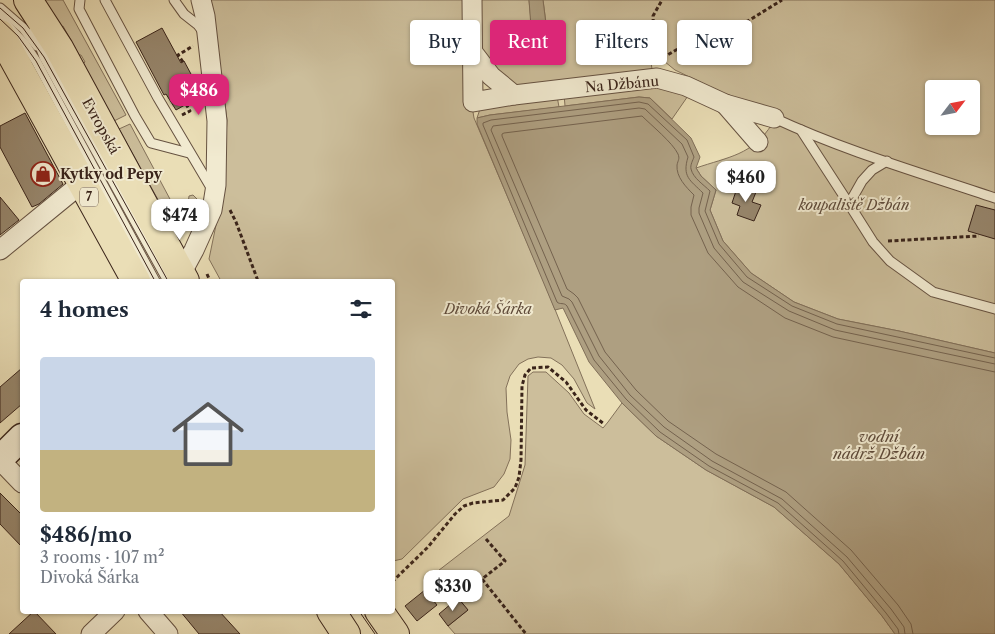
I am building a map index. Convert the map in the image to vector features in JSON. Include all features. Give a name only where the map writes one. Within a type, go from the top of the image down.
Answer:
[{"type":"main road","name":"7","points":[[11,14],[82,183],[135,279]]},
{"type":"main road","name":"Evropská","points":[[11,14],[59,48],[178,279]]},
{"type":"main road","points":[[332,614],[346,634]]},
{"type":"main road","points":[[381,614],[395,634]]},
{"type":"street","points":[[178,279],[194,250],[212,210],[220,199],[216,185],[217,121],[205,16],[201,0]]},
{"type":"street","name":"Na Džbánu","points":[[472,0],[472,20]]},
{"type":"street","points":[[480,62],[491,76],[514,95]]},
{"type":"street","name":"Na Džbánu","points":[[472,65],[472,102],[656,70],[725,104],[774,118]]},
{"type":"street","name":"Na Džbánu","points":[[725,104],[758,142]]},
{"type":"street","points":[[0,250],[82,183]]},
{"type":"street","points":[[20,439],[0,460],[20,480]]},
{"type":"street","points":[[91,634],[112,614]]},
{"type":"street","points":[[151,614],[168,634]]},
{"type":"lane","points":[[80,0],[79,9],[151,143],[189,152]]},
{"type":"lane","points":[[105,0],[189,152],[220,199]]},
{"type":"lane","points":[[174,0],[184,14],[198,25],[207,37]]},
{"type":"lane","points":[[11,14],[44,57]]},
{"type":"lane","points":[[11,14],[44,57],[178,279]]},
{"type":"lane","points":[[11,14],[24,43],[36,61],[154,279]]},
{"type":"lane","points":[[774,118],[801,130],[886,161],[995,198]]},
{"type":"lane","points":[[801,130],[873,242],[890,261],[933,292],[995,309]]},
{"type":"lane","points":[[849,204],[862,181],[872,170],[886,161]]},
{"type":"path","points":[[656,70],[653,16],[662,0]]},
{"type":"path","points":[[656,70],[683,46],[748,21],[782,0]]},
{"type":"path","points":[[178,55],[183,62]]},
{"type":"path","points":[[175,119],[190,111],[186,104]]},
{"type":"path","points":[[220,199],[236,222],[257,279]]},
{"type":"path","points":[[873,242],[979,236]]},
{"type":"path","points":[[395,579],[428,547],[464,506],[473,503],[503,500],[515,488],[519,477],[521,460],[522,386],[525,374],[531,368],[548,367],[566,382],[586,410],[604,424]]},
{"type":"path","points":[[459,597],[504,561],[486,539]]},
{"type":"path","points":[[482,579],[526,634]]},
{"type":"green space","points":[[41,0],[63,0],[126,115],[114,121],[83,64],[85,62],[81,55],[79,55],[63,26],[58,29]]},
{"type":"green space","name":"Divoká Šárka","points":[[210,0],[463,0],[465,20],[410,20],[410,65],[469,65],[474,118],[546,287],[595,409],[587,403],[574,379],[562,365],[551,358],[538,357],[528,359],[519,364],[510,376],[506,388],[511,440],[510,459],[504,474],[494,487],[463,499],[402,559],[395,561],[395,279],[220,279],[209,259],[222,196],[227,120]]},
{"type":"green space","name":"koupaliště Džbán","points":[[475,0],[529,0],[531,20],[490,20],[490,65],[482,58],[480,20],[477,20]]},
{"type":"green space","name":"koupaliště Džbán","points":[[543,0],[995,0],[995,353],[838,319],[794,302],[751,273],[723,241],[710,210],[716,190],[701,176],[696,168],[739,154],[748,149],[765,134],[772,124],[746,104],[675,70],[667,64],[667,20],[576,20],[576,65],[651,65],[652,69],[646,73],[534,89],[513,85],[490,65],[566,65],[566,20],[546,20]]},
{"type":"green space","points":[[652,83],[690,93],[672,119],[650,98],[639,97],[565,106],[564,94]]},
{"type":"green space","points":[[557,96],[559,107],[477,118],[481,106]]},
{"type":"green space","points":[[130,124],[171,201],[177,200],[181,208],[188,204],[189,196],[193,195],[198,200],[194,218],[182,230],[176,229],[172,225],[119,129]]},
{"type":"green space","points":[[533,372],[546,372],[569,393],[584,414],[603,428],[622,403],[656,436],[706,470],[774,507],[839,564],[895,634],[455,634],[448,626],[468,610],[459,599],[455,601],[434,574],[509,516],[525,465],[528,376]]},
{"type":"water","points":[[529,0],[543,0],[546,20],[530,20]]},
{"type":"water","name":"vodní nádrž Džbán","points":[[639,97],[650,98],[691,138],[700,157],[696,168],[701,176],[716,190],[710,210],[723,241],[751,273],[794,302],[838,319],[995,353],[995,634],[895,634],[839,564],[774,507],[706,470],[656,436],[622,403],[589,362],[563,308],[555,310],[477,124],[477,118]]},
{"type":"building","points":[[162,28],[181,63],[184,61],[199,89],[199,97],[176,110],[166,94],[164,95],[136,42]]},
{"type":"building","points":[[25,113],[63,184],[39,204],[32,207],[0,147],[0,126]]},
{"type":"building","points":[[738,185],[756,192],[752,202],[761,205],[754,221],[737,215],[740,206],[732,203]]},
{"type":"building","points":[[0,197],[19,220],[0,235]]},
{"type":"building","points":[[976,205],[995,210],[995,239],[968,231]]},
{"type":"building","points":[[20,370],[20,406],[0,423],[0,387]]},
{"type":"building","points":[[0,493],[20,513],[20,545],[0,524]]},
{"type":"building","points":[[425,590],[437,605],[417,621],[405,606]]},
{"type":"building","points":[[458,598],[468,610],[448,626],[439,614]]},
{"type":"building","points":[[31,614],[37,614],[56,634],[9,634]]},
{"type":"building","points":[[182,614],[222,614],[240,634],[199,634]]},
{"type":"tram line","points":[[0,8],[23,28],[44,57],[167,279]]},
{"type":"tram line","points":[[0,19],[18,36],[36,61],[154,279]]},
{"type":"tram line","points":[[361,614],[375,634]]},
{"type":"place","name":"Kytky od Pepy","points":[[43,174]]}]
